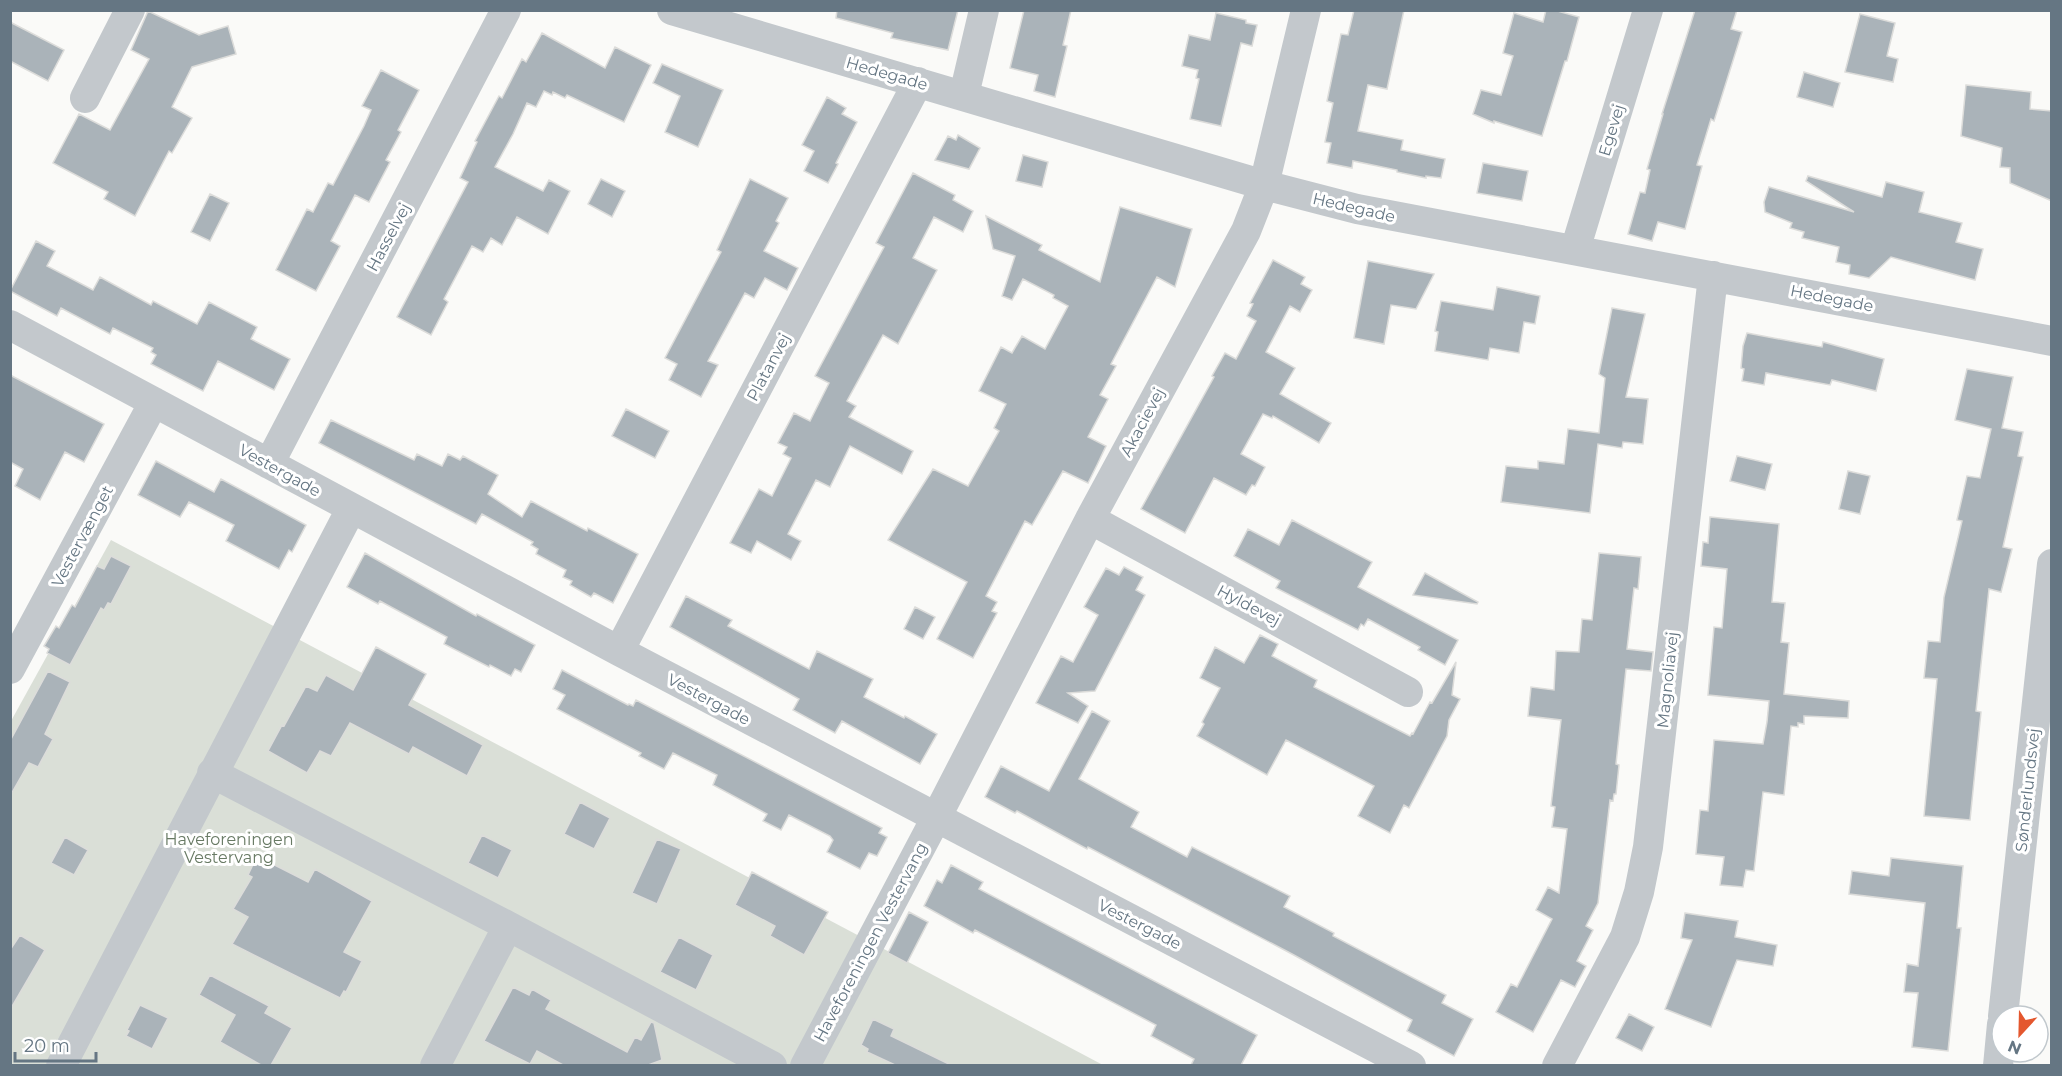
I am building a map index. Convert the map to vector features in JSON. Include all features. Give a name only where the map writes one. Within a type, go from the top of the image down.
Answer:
[{"type":"street","points":[[86,98],[130,10]]},
{"type":"street","name":"Hasselvej","points":[[269,464],[506,10]]},
{"type":"street","name":"Hedegade","points":[[672,10],[1264,185],[1357,209],[2052,341]]},
{"type":"street","points":[[964,95],[984,10]]},
{"type":"street","name":"Akacievej","points":[[936,818],[1090,519],[1246,231],[1264,185],[1306,10]]},
{"type":"street","name":"Egevej","points":[[1575,250],[1648,10]]},
{"type":"street","name":"Platanvej","points":[[619,651],[918,82]]},
{"type":"street","name":"Magnoliavej","points":[[1557,1065],[1625,937],[1639,892],[1648,848],[1713,276]]},
{"type":"street","name":"Vestergade","points":[[10,325],[351,509],[936,818],[1374,1057],[1411,1065]]},
{"type":"street","name":"Vestervænget","points":[[10,669],[154,402]]},
{"type":"street","points":[[61,1065],[351,509]]},
{"type":"street","name":"Hyldevej","points":[[1090,519],[1408,692]]},
{"type":"street","name":"Sønderlundsvej","points":[[2004,1004],[2052,564]]},
{"type":"street","points":[[212,773],[772,1065]]},
{"type":"street","name":"Haveforeningen Vestervang","points":[[805,1065],[936,818]]},
{"type":"street","points":[[435,1065],[508,926]]},
{"type":"green space","name":"Haveforeningen Vestervang","points":[[111,540],[1103,1065],[11,1066],[11,721]]},
{"type":"building","points":[[837,10],[958,10],[948,50],[891,38],[893,33],[836,18]]},
{"type":"building","points":[[1024,10],[1071,10],[1063,45],[1067,46],[1055,97],[1034,91],[1038,75],[1010,68]]},
{"type":"building","points":[[1354,10],[1404,10],[1387,89],[1368,85],[1358,131],[1403,140],[1401,150],[1445,159],[1441,178],[1426,176],[1426,178],[1353,161],[1352,168],[1327,163],[1331,143],[1325,142],[1333,103],[1327,101],[1341,34],[1348,35]]},
{"type":"building","points":[[1546,10],[1579,17],[1542,136],[1494,121],[1494,123],[1473,114],[1481,90],[1501,95],[1513,56],[1503,53],[1514,13],[1543,22]]},
{"type":"building","points":[[1695,10],[1737,10],[1731,29],[1742,32],[1714,121],[1711,119],[1697,165],[1702,166],[1685,229],[1658,222],[1652,241],[1628,234],[1640,192],[1645,193],[1650,170],[1647,169],[1662,114]]},
{"type":"building","points":[[148,11],[199,35],[228,26],[236,54],[192,67],[172,107],[192,118],[172,153],[169,151],[135,216],[104,199],[108,192],[53,163],[79,114],[110,130],[149,59],[131,50]]},
{"type":"building","points":[[1216,13],[1257,25],[1252,46],[1241,43],[1221,126],[1190,119],[1199,79],[1196,78],[1198,70],[1182,66],[1189,35],[1210,40]]},
{"type":"building","points":[[1860,14],[1895,23],[1887,56],[1898,59],[1893,82],[1845,72]]},
{"type":"building","points":[[10,22],[64,50],[48,81],[10,61]]},
{"type":"building","points":[[542,33],[605,68],[615,47],[651,65],[624,122],[567,95],[565,98],[553,92],[552,95],[544,91],[536,107],[527,103],[495,167],[543,191],[549,180],[570,191],[548,234],[517,217],[502,245],[491,238],[483,252],[472,246],[444,299],[448,302],[431,335],[397,317],[468,182],[460,178],[477,142],[475,141],[499,96],[502,98],[522,59],[526,62]]},
{"type":"building","points":[[662,64],[723,90],[698,147],[665,132],[680,96],[653,83]]},
{"type":"building","points":[[381,70],[419,90],[398,130],[401,132],[386,160],[390,162],[369,202],[355,195],[331,241],[340,246],[316,291],[276,270],[307,209],[313,212],[328,183],[333,185],[364,126],[371,110],[362,106]]},
{"type":"building","points":[[1804,72],[1840,83],[1833,107],[1797,97]]},
{"type":"building","points":[[1966,85],[2031,92],[2030,109],[2052,111],[2052,201],[2010,183],[2010,168],[2000,167],[2002,148],[1961,136]]},
{"type":"building","points":[[827,97],[846,108],[842,114],[857,122],[828,183],[804,171],[814,151],[802,145]]},
{"type":"building","points":[[958,135],[980,148],[969,169],[935,160],[948,136],[956,140]]},
{"type":"building","points":[[1023,155],[1048,162],[1042,187],[1016,181]]},
{"type":"building","points":[[1483,163],[1528,171],[1522,201],[1477,193]]},
{"type":"building","points":[[913,173],[955,195],[953,200],[973,211],[963,232],[934,217],[913,258],[937,270],[898,344],[883,335],[847,401],[856,406],[849,417],[913,451],[902,474],[850,446],[830,487],[816,480],[788,534],[801,541],[791,560],[757,541],[751,553],[730,543],[759,489],[772,496],[791,458],[783,454],[787,447],[778,443],[794,413],[810,421],[829,383],[815,376],[884,247],[876,243]]},
{"type":"building","points":[[1808,176],[1882,197],[1886,182],[1924,192],[1919,212],[1962,223],[1956,242],[1983,249],[1975,280],[1891,257],[1869,278],[1849,274],[1850,265],[1836,262],[1839,247],[1802,238],[1804,232],[1790,228],[1792,223],[1765,212],[1764,202],[1769,187],[1854,212],[1806,181]]},
{"type":"building","points":[[601,179],[625,191],[612,217],[588,204]]},
{"type":"building","points":[[750,179],[788,198],[776,221],[779,223],[764,251],[798,268],[787,290],[765,278],[754,298],[745,293],[708,361],[718,365],[701,397],[669,380],[677,364],[665,358],[721,252],[717,250]]},
{"type":"building","points":[[210,194],[229,203],[210,241],[191,232]]},
{"type":"building","points":[[1120,207],[1192,229],[1175,287],[1157,277],[1111,364],[1116,366],[1100,395],[1108,399],[1088,437],[1106,446],[1097,465],[1088,483],[1063,471],[1032,525],[1025,521],[986,596],[997,602],[992,611],[997,613],[973,658],[937,639],[967,582],[888,540],[933,469],[968,486],[999,431],[994,428],[1006,404],[979,391],[1001,347],[1012,353],[1022,336],[1045,349],[1068,306],[1053,298],[1054,295],[1023,279],[1012,300],[1002,296],[1015,256],[993,249],[986,216],[1042,245],[1039,250],[1100,282]]},
{"type":"building","points":[[36,241],[55,251],[47,266],[93,290],[100,277],[151,305],[153,301],[197,324],[209,302],[257,327],[251,339],[290,359],[274,390],[218,361],[203,391],[151,364],[156,355],[151,352],[153,348],[113,328],[110,334],[61,308],[57,316],[10,291]]},
{"type":"building","points":[[1273,260],[1305,277],[1301,284],[1312,290],[1300,312],[1290,306],[1266,352],[1295,368],[1280,394],[1331,423],[1319,443],[1273,416],[1272,418],[1263,414],[1241,454],[1265,467],[1255,486],[1252,485],[1246,495],[1214,478],[1185,533],[1141,509],[1225,353],[1236,359],[1256,321],[1247,316],[1253,304],[1250,303]]},
{"type":"building","points":[[1368,261],[1434,274],[1416,309],[1391,305],[1384,344],[1354,338]]},
{"type":"building","points":[[1497,287],[1540,296],[1535,324],[1524,322],[1519,353],[1490,348],[1488,360],[1435,351],[1438,332],[1435,331],[1441,301],[1493,310]]},
{"type":"building","points":[[1612,308],[1645,314],[1626,397],[1648,399],[1643,444],[1623,442],[1622,448],[1598,444],[1590,513],[1501,502],[1506,466],[1538,469],[1538,461],[1564,464],[1568,429],[1599,433],[1605,378],[1599,374]]},
{"type":"building","points":[[1747,333],[1822,347],[1823,342],[1884,359],[1876,391],[1832,380],[1830,385],[1766,373],[1764,385],[1742,381],[1743,346]]},
{"type":"building","points":[[1967,369],[2013,377],[2002,428],[2023,432],[2018,456],[2023,457],[2003,547],[2012,549],[2001,592],[1989,589],[1976,711],[1981,712],[1970,820],[1924,816],[1937,679],[1924,678],[1928,641],[1940,642],[1944,597],[1962,521],[1957,520],[1967,476],[1980,478],[1991,429],[1955,420]]},
{"type":"building","points":[[10,375],[104,424],[84,462],[65,452],[40,500],[15,486],[23,469],[10,462]]},
{"type":"building","points":[[626,409],[669,431],[655,458],[612,436]]},
{"type":"building","points":[[331,420],[414,460],[417,454],[442,466],[448,454],[460,460],[463,456],[498,475],[488,494],[522,517],[531,501],[587,531],[588,528],[638,554],[613,603],[594,593],[591,597],[570,585],[572,581],[563,577],[566,570],[536,554],[538,549],[531,545],[533,542],[482,514],[476,524],[319,443]]},
{"type":"building","points":[[1737,456],[1772,464],[1765,490],[1730,481]]},
{"type":"building","points":[[156,461],[214,492],[221,479],[306,525],[292,552],[289,550],[279,569],[226,541],[234,525],[189,502],[180,517],[138,495]]},
{"type":"building","points":[[1848,471],[1870,476],[1860,514],[1839,509]]},
{"type":"building","points":[[1710,517],[1779,524],[1772,602],[1785,603],[1781,642],[1789,643],[1784,694],[1849,701],[1848,718],[1804,716],[1804,724],[1798,723],[1798,727],[1791,726],[1784,795],[1763,792],[1754,871],[1746,870],[1743,887],[1720,885],[1724,857],[1696,854],[1700,810],[1708,811],[1714,740],[1763,744],[1769,701],[1708,695],[1714,627],[1722,628],[1727,569],[1701,566],[1703,542],[1708,543]]},
{"type":"building","points":[[1292,520],[1372,562],[1358,587],[1458,640],[1445,665],[1418,650],[1420,647],[1368,619],[1364,626],[1361,624],[1358,630],[1276,588],[1280,581],[1234,556],[1248,529],[1279,545]]},
{"type":"building","points":[[365,553],[476,616],[477,614],[535,645],[521,672],[515,669],[511,676],[490,665],[489,667],[444,644],[447,637],[380,601],[378,604],[347,587]]},
{"type":"building","points":[[1599,553],[1641,557],[1638,589],[1634,588],[1627,649],[1653,652],[1651,671],[1626,669],[1616,764],[1619,765],[1616,794],[1614,794],[1613,801],[1610,800],[1598,903],[1586,926],[1593,930],[1577,961],[1586,966],[1575,987],[1561,980],[1533,1032],[1496,1012],[1511,984],[1517,987],[1552,919],[1536,910],[1548,887],[1559,893],[1567,829],[1552,827],[1555,807],[1551,806],[1561,720],[1528,716],[1531,687],[1554,690],[1556,651],[1579,652],[1582,619],[1592,620]]},
{"type":"building","points":[[111,556],[131,566],[111,604],[108,603],[104,610],[101,608],[70,665],[47,653],[49,649],[44,646],[56,626],[59,628],[72,605],[75,607],[97,566],[104,569]]},
{"type":"building","points":[[1124,567],[1143,577],[1136,590],[1145,595],[1095,691],[1068,693],[1088,706],[1078,723],[1036,703],[1061,656],[1073,662],[1098,615],[1084,607],[1106,568],[1119,575]]},
{"type":"building","points":[[1425,573],[1478,602],[1477,604],[1413,595]]},
{"type":"building","points":[[686,596],[732,620],[728,626],[809,669],[817,651],[873,679],[864,697],[937,734],[920,764],[842,721],[835,733],[793,710],[799,699],[670,627]]},
{"type":"building","points":[[915,607],[935,617],[923,639],[904,629]]},
{"type":"building","points":[[1260,635],[1278,644],[1272,656],[1317,680],[1314,687],[1410,736],[1456,662],[1452,695],[1460,699],[1449,720],[1447,736],[1409,808],[1404,805],[1390,833],[1358,816],[1374,786],[1286,740],[1267,775],[1197,736],[1220,688],[1200,678],[1215,647],[1244,663]]},
{"type":"building","points":[[376,647],[426,674],[409,705],[483,745],[467,776],[413,747],[409,754],[350,723],[331,756],[320,751],[307,773],[268,751],[306,686],[317,691],[326,675],[353,690]]},
{"type":"building","points":[[562,670],[628,705],[633,706],[636,700],[882,828],[879,833],[887,837],[877,856],[869,853],[860,869],[827,852],[833,840],[830,836],[789,815],[781,830],[763,821],[767,814],[713,785],[717,775],[673,753],[664,769],[639,756],[641,753],[557,709],[565,695],[553,689]]},
{"type":"building","points":[[48,671],[70,682],[45,734],[53,739],[38,767],[29,763],[10,796],[10,741]]},
{"type":"building","points":[[1092,711],[1110,721],[1079,779],[1139,812],[1131,827],[1187,857],[1192,847],[1290,896],[1284,907],[1334,933],[1333,936],[1446,995],[1442,1003],[1473,1019],[1454,1056],[1407,1031],[1412,1020],[1088,847],[1087,849],[1017,811],[1015,813],[985,797],[1001,766],[1049,791]]},
{"type":"building","points":[[580,802],[610,818],[594,849],[564,834]]},
{"type":"building","points":[[482,835],[512,850],[498,878],[468,863]]},
{"type":"building","points":[[65,837],[88,850],[74,875],[51,863]]},
{"type":"building","points":[[657,839],[681,849],[657,904],[632,893]]},
{"type":"building","points":[[257,856],[308,882],[315,869],[372,901],[344,952],[362,961],[346,992],[344,991],[340,998],[232,944],[248,917],[233,909],[252,877],[248,875]]},
{"type":"building","points":[[1891,858],[1963,866],[1957,928],[1961,928],[1948,1051],[1912,1047],[1918,993],[1904,992],[1907,964],[1918,966],[1925,903],[1849,894],[1852,871],[1889,876]]},
{"type":"building","points":[[951,865],[983,882],[979,889],[1257,1035],[1241,1065],[1191,1065],[1194,1059],[1151,1036],[1156,1025],[975,930],[973,933],[924,906],[937,880],[942,883]]},
{"type":"building","points":[[752,872],[828,912],[804,955],[770,936],[775,926],[735,905]]},
{"type":"building","points":[[909,912],[928,922],[907,963],[888,953]]},
{"type":"building","points":[[1685,913],[1738,921],[1735,937],[1777,945],[1773,966],[1737,960],[1711,1027],[1665,1009],[1692,940],[1681,938]]},
{"type":"building","points":[[20,935],[45,950],[10,1010],[10,950]]},
{"type":"building","points":[[679,937],[713,955],[696,990],[660,972]]},
{"type":"building","points":[[210,975],[269,1006],[265,1013],[292,1028],[271,1065],[261,1065],[220,1042],[235,1015],[199,995]]},
{"type":"building","points":[[513,987],[529,995],[532,989],[551,1000],[546,1009],[627,1052],[635,1037],[641,1040],[651,1022],[654,1023],[662,1060],[651,1064],[654,1065],[563,1065],[537,1051],[530,1064],[484,1041]]},
{"type":"building","points":[[140,1005],[168,1018],[152,1049],[126,1036]]},
{"type":"building","points":[[1629,1014],[1654,1027],[1642,1051],[1616,1038]]},
{"type":"building","points":[[873,1019],[894,1029],[891,1036],[951,1065],[895,1065],[867,1052],[868,1049],[861,1045]]}]
